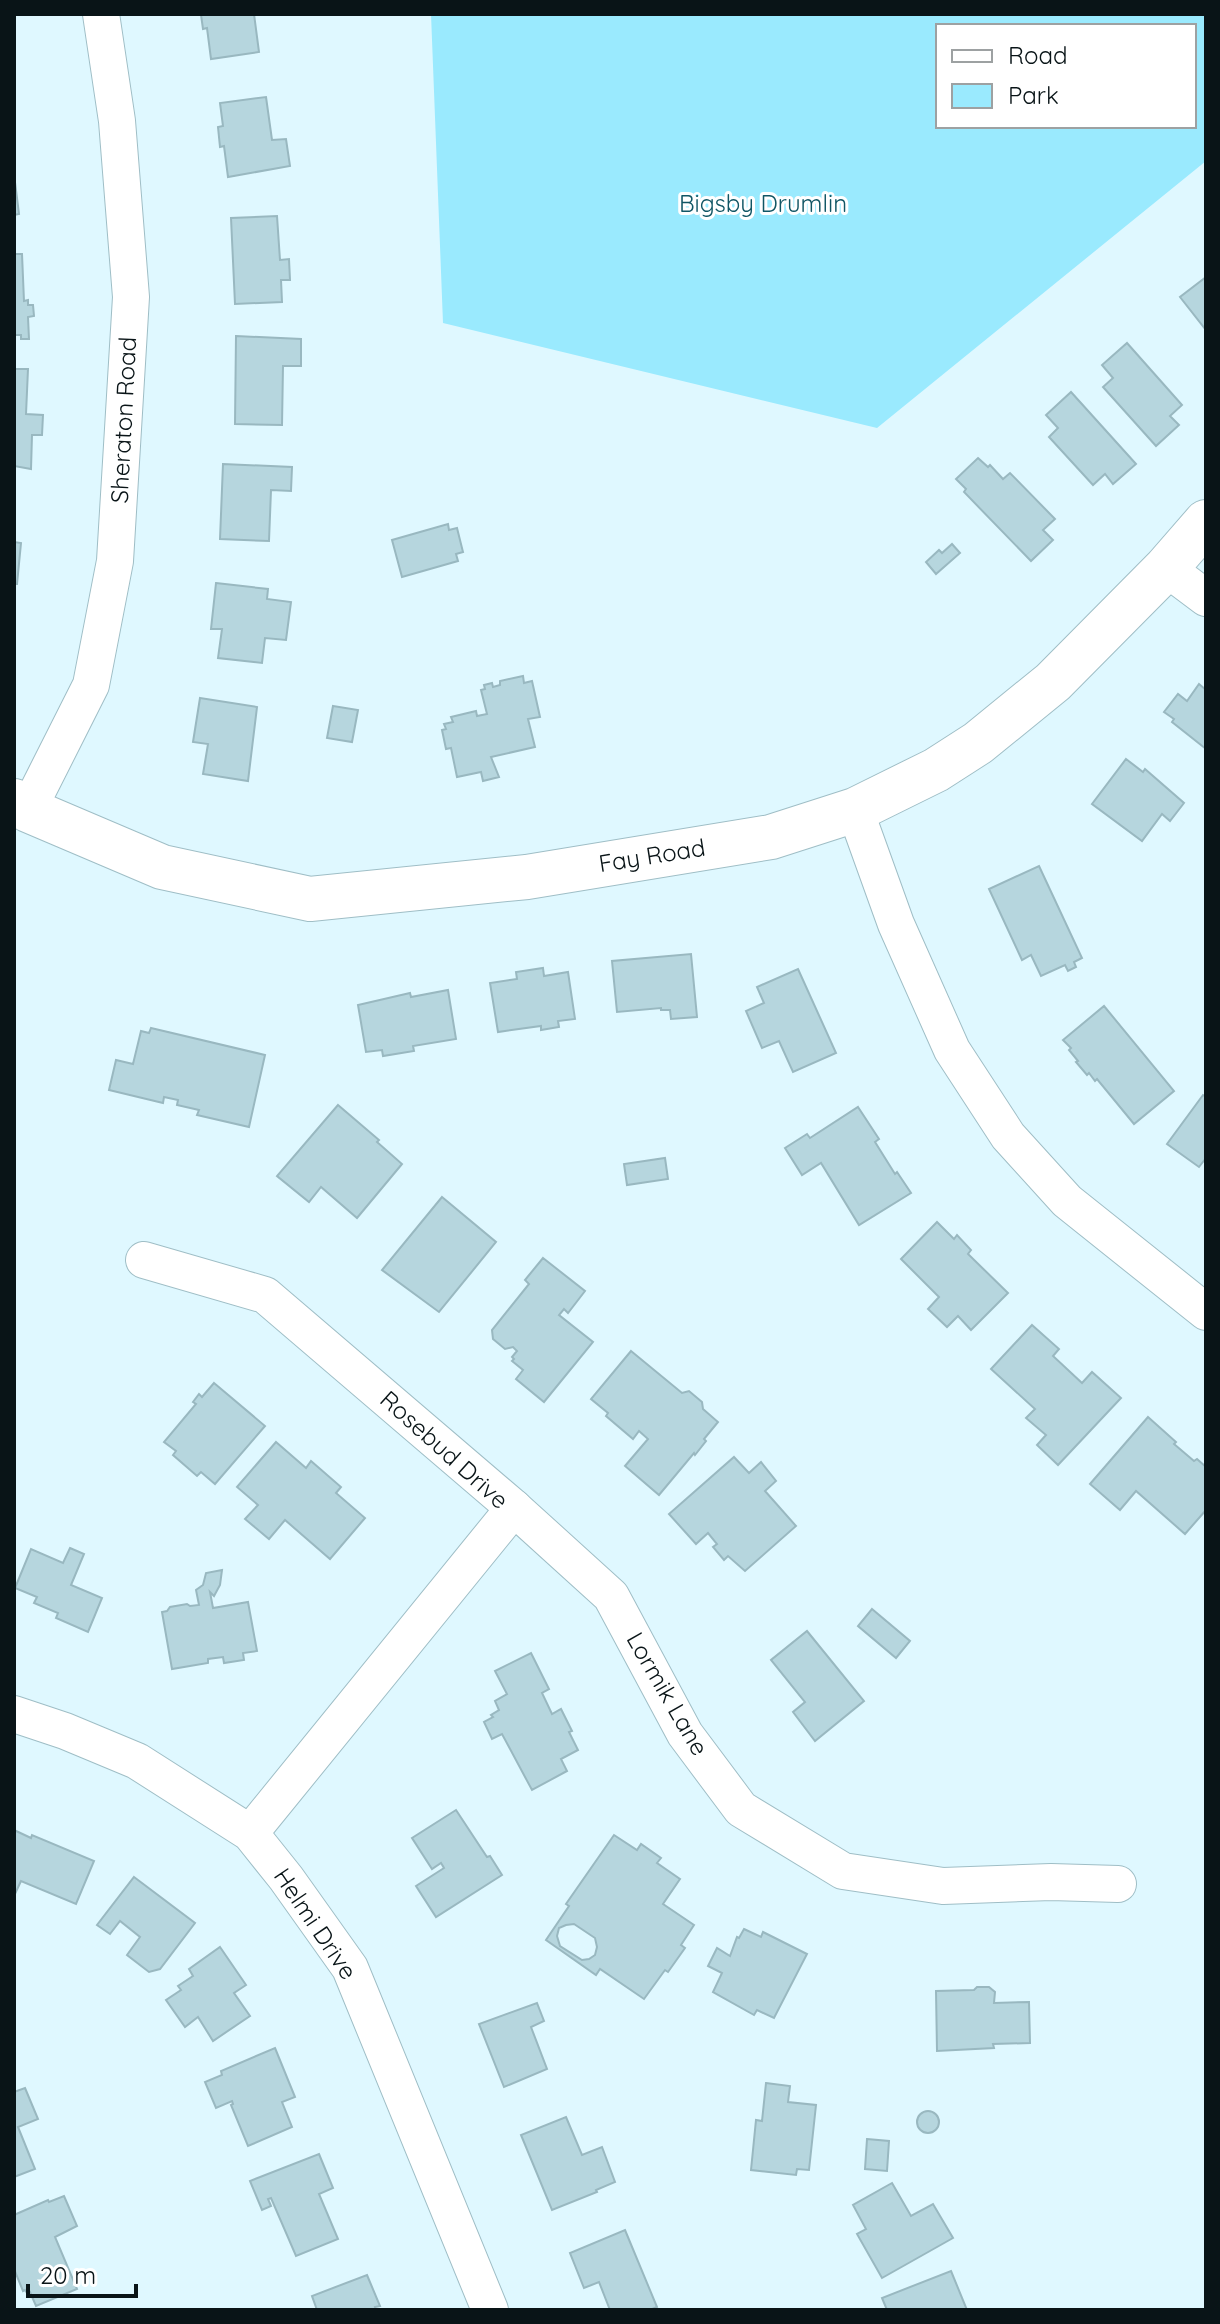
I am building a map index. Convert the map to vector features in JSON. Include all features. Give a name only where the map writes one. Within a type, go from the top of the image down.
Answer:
[{"type":"street","name":"Sheraton Road","points":[[19,814],[91,685],[115,561],[131,297],[117,121],[101,14]]},
{"type":"street","name":"Fay Road","points":[[19,814],[162,867],[310,899],[527,877],[771,837],[855,810],[936,770],[978,743],[1053,682],[1166,568],[1206,522]]},
{"type":"street","points":[[1166,568],[1206,598]]},
{"type":"street","points":[[855,810],[896,924],[952,1050],[1008,1136],[1067,1201],[1206,1312]]},
{"type":"street","name":"Rosebud Drive","points":[[144,1260],[265,1295],[514,1508],[250,1833]]},
{"type":"street","name":"Lormik Lane","points":[[514,1508],[611,1596],[685,1734],[741,1809],[843,1871],[943,1886],[1051,1882],[1118,1884]]},
{"type":"street","name":"Helmi Drive","points":[[14,1714],[137,1761],[250,1833],[286,1878],[350,1968],[490,2310]]},
{"type":"green space","name":"Bigsby Drumlin","points":[[431,14],[1206,14],[1206,161],[877,428],[443,323]]},
{"type":"building","points":[[254,14],[259,52],[211,59],[207,28],[203,29],[201,15]]},
{"type":"building","points":[[266,97],[272,140],[286,139],[290,166],[228,177],[224,146],[220,147],[218,127],[223,126],[220,103]]},
{"type":"building","points":[[14,174],[19,214],[14,215]]},
{"type":"building","points":[[277,216],[280,260],[289,259],[290,280],[281,280],[282,302],[235,304],[231,218]]},
{"type":"building","points":[[14,254],[22,254],[24,301],[28,300],[28,305],[33,305],[34,316],[28,317],[29,339],[14,335]]},
{"type":"building","points":[[1206,277],[1206,330],[1180,297]]},
{"type":"building","points":[[236,336],[301,339],[301,366],[283,366],[282,425],[235,424]]},
{"type":"building","points":[[1127,343],[1182,405],[1170,416],[1179,425],[1156,446],[1103,387],[1113,378],[1102,365]]},
{"type":"building","points":[[14,369],[28,369],[26,414],[43,415],[42,435],[32,435],[31,469],[14,466]]},
{"type":"building","points":[[1071,392],[1136,464],[1113,484],[1105,474],[1093,485],[1049,437],[1058,428],[1046,415]]},
{"type":"building","points":[[978,458],[1003,479],[1010,473],[1055,519],[1043,530],[1053,540],[1031,561],[964,492],[966,489],[956,479]]},
{"type":"building","points":[[223,464],[292,467],[291,491],[271,490],[269,541],[220,539]]},
{"type":"building","points":[[448,524],[449,530],[457,528],[463,552],[456,554],[458,561],[402,577],[392,540]]},
{"type":"building","points":[[14,542],[21,543],[17,584],[14,584]]},
{"type":"building","points":[[952,544],[960,553],[936,574],[926,562],[939,550],[942,553]]},
{"type":"building","points":[[216,583],[268,589],[267,599],[291,602],[286,640],[265,638],[262,663],[218,658],[222,629],[211,629]]},
{"type":"building","points":[[523,676],[524,683],[532,681],[540,717],[528,719],[535,747],[491,757],[499,777],[483,781],[481,772],[457,777],[451,748],[446,749],[442,730],[446,729],[444,724],[453,722],[451,717],[476,711],[477,716],[487,714],[481,690],[485,689],[484,685],[492,683],[493,687],[500,685],[500,681]]},
{"type":"building","points":[[1199,684],[1206,690],[1206,749],[1164,712],[1178,694],[1187,701]]},
{"type":"building","points":[[200,698],[257,707],[248,781],[203,774],[208,744],[193,742]]},
{"type":"building","points":[[333,706],[358,710],[352,742],[327,738]]},
{"type":"building","points":[[1126,759],[1143,772],[1145,769],[1184,803],[1170,821],[1162,814],[1142,841],[1092,804]]},
{"type":"building","points":[[1039,866],[1082,958],[1074,962],[1076,967],[1068,971],[1065,965],[1041,976],[1031,955],[1022,960],[989,889]]},
{"type":"building","points":[[691,954],[697,1017],[671,1019],[670,1010],[661,1008],[617,1012],[612,961]]},
{"type":"building","points":[[543,968],[544,976],[568,972],[575,1019],[558,1021],[559,1027],[541,1030],[541,1026],[498,1032],[490,983],[517,979],[516,972]]},
{"type":"building","points":[[798,969],[836,1053],[793,1072],[779,1041],[762,1048],[746,1011],[764,1003],[757,987]]},
{"type":"building","points":[[448,990],[456,1039],[413,1046],[414,1051],[383,1056],[382,1050],[366,1052],[358,1005],[410,993],[411,997]]},
{"type":"building","points":[[1104,1006],[1174,1091],[1134,1124],[1097,1079],[1095,1081],[1089,1073],[1087,1075],[1076,1062],[1069,1050],[1071,1048],[1063,1040]]},
{"type":"building","points":[[151,1028],[265,1055],[249,1127],[197,1115],[199,1110],[177,1105],[178,1100],[164,1097],[163,1103],[109,1090],[116,1060],[133,1064],[141,1031],[149,1033]]},
{"type":"building","points":[[1203,1095],[1206,1097],[1206,1158],[1199,1167],[1167,1144]]},
{"type":"building","points":[[338,1105],[402,1164],[357,1218],[321,1187],[309,1202],[277,1176]]},
{"type":"building","points":[[858,1107],[879,1139],[875,1142],[911,1193],[859,1225],[821,1163],[802,1175],[785,1148],[807,1134],[810,1138]]},
{"type":"building","points":[[665,1158],[668,1179],[627,1185],[624,1164]]},
{"type":"building","points":[[442,1197],[496,1242],[439,1312],[382,1270]]},
{"type":"building","points":[[937,1222],[954,1239],[957,1235],[971,1250],[968,1254],[1008,1293],[971,1330],[958,1316],[947,1327],[928,1309],[939,1297],[901,1259]]},
{"type":"building","points":[[543,1258],[585,1291],[568,1313],[564,1309],[559,1315],[593,1342],[544,1402],[516,1379],[523,1370],[512,1361],[517,1351],[513,1347],[505,1349],[493,1339],[492,1330],[529,1284],[525,1280]]},
{"type":"building","points":[[1032,1325],[1059,1349],[1053,1356],[1082,1383],[1092,1372],[1121,1398],[1058,1465],[1037,1445],[1046,1435],[1026,1418],[1035,1409],[991,1369]]},
{"type":"building","points":[[631,1351],[682,1393],[689,1391],[718,1422],[695,1455],[659,1495],[625,1466],[648,1439],[639,1431],[633,1439],[591,1399]]},
{"type":"building","points":[[214,1383],[265,1426],[215,1484],[201,1472],[197,1476],[173,1455],[176,1451],[164,1442],[196,1404],[193,1402],[199,1394],[202,1397]]},
{"type":"building","points":[[1148,1417],[1176,1442],[1174,1444],[1206,1467],[1206,1510],[1185,1534],[1136,1491],[1120,1510],[1090,1484]]},
{"type":"building","points":[[276,1442],[306,1468],[311,1461],[341,1487],[336,1493],[365,1518],[330,1559],[285,1520],[269,1539],[245,1519],[258,1505],[237,1487]]},
{"type":"building","points":[[734,1457],[749,1473],[761,1462],[776,1481],[765,1491],[796,1526],[745,1571],[728,1556],[724,1560],[713,1547],[717,1544],[708,1533],[696,1544],[669,1514]]},
{"type":"building","points":[[70,1548],[84,1554],[71,1585],[102,1598],[88,1632],[56,1618],[58,1613],[34,1603],[37,1597],[15,1588],[31,1549],[63,1563]]},
{"type":"building","points":[[222,1570],[220,1585],[214,1596],[210,1592],[213,1608],[248,1602],[257,1651],[243,1653],[244,1660],[224,1663],[223,1657],[208,1659],[208,1663],[172,1669],[162,1612],[170,1607],[199,1605],[196,1590],[203,1585],[206,1573]]},
{"type":"building","points":[[872,1609],[910,1641],[896,1658],[858,1626]]},
{"type":"building","points":[[807,1631],[864,1701],[815,1741],[793,1712],[805,1702],[771,1660]]},
{"type":"building","points":[[531,1653],[549,1689],[542,1693],[552,1714],[561,1709],[578,1750],[561,1759],[567,1771],[532,1790],[502,1734],[492,1739],[484,1722],[499,1710],[495,1701],[507,1694],[495,1671]]},
{"type":"building","points":[[456,1810],[502,1875],[436,1917],[416,1886],[444,1868],[441,1863],[432,1869],[412,1838]]},
{"type":"building","points":[[14,1830],[94,1861],[76,1904],[21,1881],[14,1896]]},
{"type":"building","points":[[614,1835],[637,1850],[641,1844],[661,1858],[657,1863],[680,1879],[663,1904],[694,1925],[681,1945],[685,1948],[644,1999],[600,1969],[596,1975],[546,1940],[569,1906],[566,1904]],"holes":[[[574,1924],[595,1938],[595,1955],[582,1960],[560,1946],[557,1936],[559,1928]]]},
{"type":"building","points":[[134,1877],[195,1923],[160,1969],[149,1972],[127,1955],[140,1937],[120,1921],[110,1934],[97,1925]]},
{"type":"building","points":[[744,1929],[761,1937],[763,1932],[807,1954],[774,2018],[757,2010],[754,2015],[713,1992],[722,1973],[708,1966],[717,1948],[730,1956],[737,1937]]},
{"type":"building","points":[[220,1947],[246,1985],[234,1993],[250,2016],[213,2041],[198,2017],[185,2027],[166,2000],[181,1990],[178,1986],[193,1976],[189,1969]]},
{"type":"building","points":[[989,1987],[995,1992],[994,2003],[1029,2002],[1030,2043],[937,2051],[936,1991],[974,1990]]},
{"type":"building","points":[[537,2003],[544,2021],[531,2027],[547,2069],[504,2087],[479,2024]]},
{"type":"building","points":[[275,2048],[295,2097],[282,2102],[292,2127],[248,2146],[232,2101],[216,2108],[205,2082],[222,2075],[221,2071]]},
{"type":"building","points":[[766,2083],[790,2086],[788,2102],[816,2105],[809,2170],[797,2169],[796,2175],[751,2170],[756,2120],[762,2121]]},
{"type":"building","points":[[25,2088],[38,2119],[18,2127],[35,2169],[14,2177],[14,2092]]},
{"type":"building","points":[[928,2111],[936,2114],[939,2122],[936,2130],[928,2133],[920,2130],[917,2122],[920,2114]]},
{"type":"building","points":[[566,2117],[582,2155],[602,2147],[615,2182],[552,2210],[521,2135]]},
{"type":"building","points":[[867,2139],[889,2141],[887,2171],[865,2169]]},
{"type":"building","points":[[319,2154],[333,2188],[319,2194],[338,2239],[296,2256],[271,2198],[268,2199],[271,2206],[262,2210],[250,2181]]},
{"type":"building","points":[[892,2183],[911,2216],[933,2204],[953,2238],[882,2278],[857,2234],[866,2229],[853,2205]]},
{"type":"building","points":[[64,2196],[77,2226],[55,2237],[77,2289],[36,2306],[30,2292],[23,2291],[14,2269],[14,2215]]},
{"type":"building","points":[[625,2230],[657,2307],[650,2310],[610,2310],[599,2282],[584,2288],[570,2253]]},
{"type":"building","points":[[951,2271],[967,2310],[887,2310],[882,2298]]},
{"type":"building","points":[[367,2275],[380,2306],[375,2307],[376,2310],[317,2310],[312,2296]]}]
